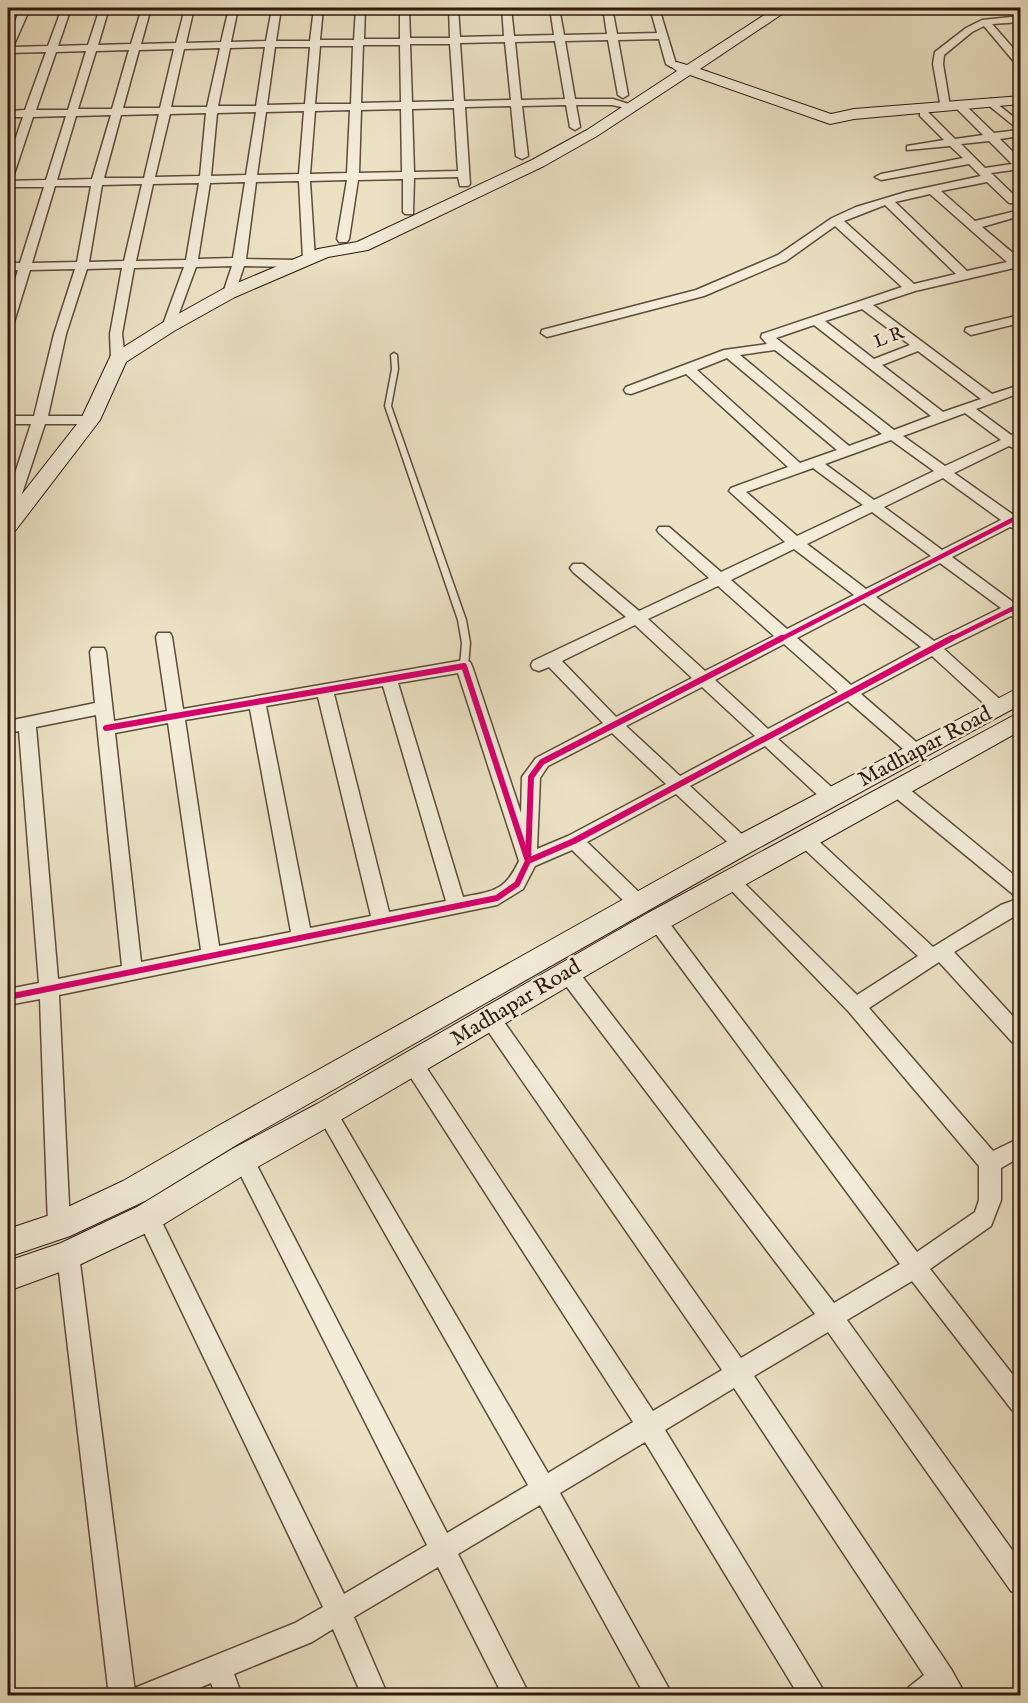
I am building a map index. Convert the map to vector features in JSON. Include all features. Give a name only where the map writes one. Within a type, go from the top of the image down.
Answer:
[{"type":"street","points":[[25,8],[8,49],[662,36]]},
{"type":"street","points":[[8,174],[27,113],[66,8]]},
{"type":"street","points":[[8,322],[104,8]]},
{"type":"street","points":[[8,515],[40,419],[60,334],[81,266],[97,182],[146,8]]},
{"type":"street","points":[[8,526],[90,420],[118,359],[116,334],[129,264],[189,8]]},
{"type":"street","points":[[168,327],[191,263],[205,180],[212,110],[232,8]]},
{"type":"street","points":[[229,293],[239,262],[276,8]]},
{"type":"street","points":[[310,259],[304,177],[313,44],[318,8]]},
{"type":"street","points":[[343,238],[353,176],[360,8]]},
{"type":"street","points":[[404,8],[408,212]]},
{"type":"street","points":[[453,8],[453,41],[464,179]]},
{"type":"street","points":[[506,8],[522,156]]},
{"type":"street","points":[[554,8],[575,127]]},
{"type":"street","points":[[607,8],[625,98]]},
{"type":"street","points":[[655,8],[666,67]]},
{"type":"street","points":[[8,267],[310,259],[343,238],[408,212],[464,179],[522,156],[625,98],[688,70],[784,8]]},
{"type":"street","points":[[1020,19],[985,22],[969,30],[939,54],[938,64],[940,108],[954,143],[1013,201],[1020,200]]},
{"type":"street","points":[[985,22],[1020,62]]},
{"type":"street","points":[[666,67],[690,51]]},
{"type":"street","points":[[666,67],[688,70],[830,119],[854,114],[1020,100]]},
{"type":"street","points":[[8,114],[517,104],[625,98]]},
{"type":"street","points":[[118,359],[168,327],[229,293],[310,259],[362,246],[480,192],[592,133],[625,98]]},
{"type":"street","points":[[991,102],[1020,127]]},
{"type":"street","points":[[547,333],[700,293],[782,258],[836,220],[886,200],[933,190],[1020,166],[992,137],[940,108]]},
{"type":"street","points":[[911,148],[1020,133]]},
{"type":"street","points":[[881,177],[973,160]]},
{"type":"street","points":[[8,184],[408,175],[464,179]]},
{"type":"street","points":[[933,190],[972,226],[1019,264]]},
{"type":"street","points":[[886,200],[964,275]]},
{"type":"street","points":[[972,226],[1020,213]]},
{"type":"street","points":[[836,220],[911,288]]},
{"type":"street","points":[[1017,521],[891,434],[767,337],[911,288],[1019,264]]},
{"type":"street","points":[[863,304],[991,400]]},
{"type":"street","points":[[971,331],[1020,319]]},
{"type":"street","points":[[815,320],[941,417]]},
{"type":"street","points":[[631,390],[729,353],[778,346]]},
{"type":"street","name":"L R","points":[[872,364],[919,346]]},
{"type":"street","points":[[729,353],[846,450]]},
{"type":"street","points":[[688,369],[797,468]]},
{"type":"street","points":[[1013,708],[796,543],[736,491],[1020,389]]},
{"type":"street","points":[[966,408],[1017,442]]},
{"type":"street","points":[[8,420],[90,420]]},
{"type":"street","points":[[742,844],[676,786],[545,662],[945,472],[1017,442]]},
{"type":"street","points":[[814,462],[940,556],[1018,610]]},
{"type":"street","points":[[8,997],[497,898],[517,884],[528,861],[531,777],[542,762],[940,556],[1017,521]]},
{"type":"street","points":[[664,530],[915,751]]},
{"type":"street","points":[[578,568],[637,618],[831,797]]},
{"type":"street","points":[[528,861],[574,841],[933,648],[1018,610]]},
{"type":"street","points":[[164,637],[211,956]]},
{"type":"street","points":[[98,652],[132,972]]},
{"type":"street","points":[[106,728],[464,666],[528,861]]},
{"type":"street","points":[[389,679],[457,907]]},
{"type":"street","points":[[325,690],[382,922]]},
{"type":"street","points":[[257,702],[302,938]]},
{"type":"street","points":[[8,727],[105,707]]},
{"type":"street","name":"Madhapar Road","points":[[8,1276],[68,1255],[148,1217],[243,1159],[413,1064],[567,972],[742,844],[915,751],[1013,708]]},
{"type":"street","name":"Madhapar Road","points":[[8,1243],[59,1226],[134,1191],[228,1135],[648,912],[730,880],[897,789],[1013,708]]},
{"type":"street","points":[[27,724],[49,988],[59,1226]]},
{"type":"street","points":[[897,789],[1020,890]]},
{"type":"street","points":[[805,839],[936,954],[1020,1037]]},
{"type":"street","points":[[574,841],[648,912],[915,1267],[1020,1402]]},
{"type":"street","points":[[146,1695],[303,1634],[915,1267],[982,1219],[990,1200],[990,1163],[856,1006],[730,880]]},
{"type":"street","points":[[856,1006],[936,954],[1016,913]]},
{"type":"street","points":[[567,972],[831,1317],[1020,1582]]},
{"type":"street","points":[[490,1018],[738,1373],[948,1687],[918,1695]]},
{"type":"street","points":[[413,1064],[649,1426],[814,1695]]},
{"type":"street","points":[[327,1113],[660,1695]]},
{"type":"street","points":[[990,1163],[1020,1147]]},
{"type":"street","points":[[243,1159],[517,1695]]},
{"type":"street","points":[[148,1217],[339,1612],[375,1695]]},
{"type":"street","points":[[68,1255],[122,1695]]},
{"type":"street","points":[[218,1667],[229,1695]]},
{"type":"lane","points":[[394,355],[395,369],[388,406],[462,620],[466,643],[464,666]]},
{"type":"cycle path","points":[[1020,516],[542,762],[531,777],[528,861],[574,841],[933,648],[1020,605]]},
{"type":"cycle path","points":[[8,997],[497,898],[517,884],[528,861],[464,666],[106,728]]}]
